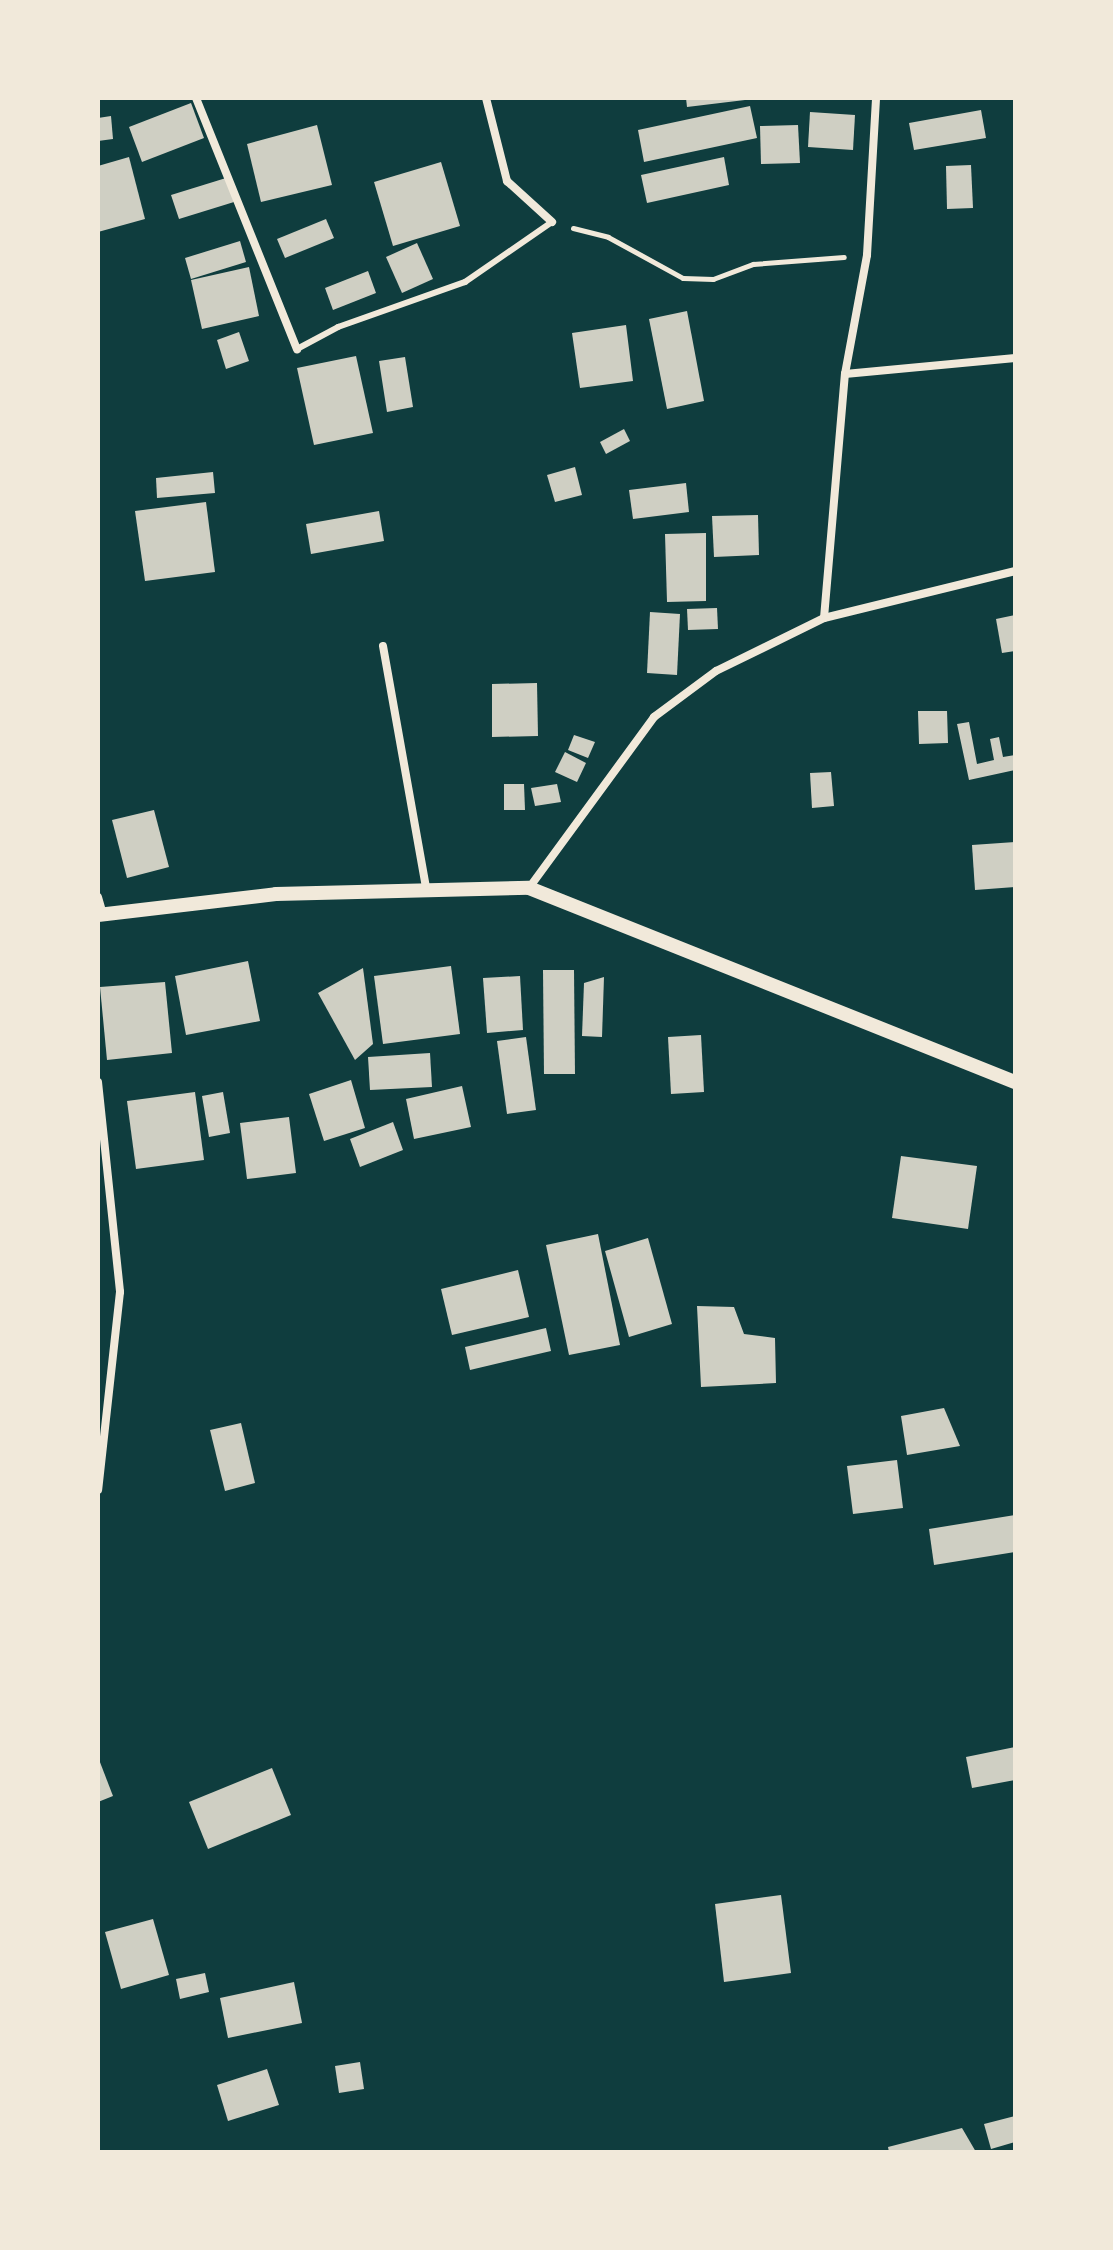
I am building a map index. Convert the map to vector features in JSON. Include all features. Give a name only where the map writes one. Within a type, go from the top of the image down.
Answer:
[{"type":"street","points":[[196,98],[297,349]]},
{"type":"street","points":[[486,98],[507,181],[552,222]]},
{"type":"street","points":[[824,618],[845,374],[867,255],[876,98]]},
{"type":"street","points":[[845,374],[1015,358]]},
{"type":"street","points":[[529,888],[654,717],[716,671],[824,618],[1015,571]]},
{"type":"street","points":[[383,646],[426,887]]},
{"type":"street","points":[[98,897],[100,914],[276,894],[426,887],[529,888],[1015,1082]]},
{"type":"street","points":[[98,1082],[120,1292],[98,1490]]},
{"type":"lane","points":[[297,349],[338,327],[465,282],[552,222]]},
{"type":"path","points":[[552,222],[608,237],[683,278],[713,279],[753,264],[867,255]]},
{"type":"building","points":[[686,98],[745,98],[745,100],[687,107]]},
{"type":"building","points":[[191,103],[204,138],[142,162],[129,127]]},
{"type":"building","points":[[750,106],[757,138],[644,162],[638,130]]},
{"type":"building","points":[[981,110],[986,138],[914,150],[909,123]]},
{"type":"building","points":[[810,112],[855,115],[853,150],[808,147]]},
{"type":"building","points":[[111,116],[113,139],[98,141],[98,118]]},
{"type":"building","points":[[317,125],[332,185],[261,202],[247,144]]},
{"type":"building","points":[[798,125],[800,163],[761,164],[760,126]]},
{"type":"building","points":[[129,157],[145,219],[98,232],[98,166]]},
{"type":"building","points":[[724,157],[729,185],[647,203],[641,175]]},
{"type":"building","points":[[441,162],[460,226],[393,246],[374,182]]},
{"type":"building","points":[[971,165],[973,208],[947,209],[946,166]]},
{"type":"building","points":[[226,178],[234,202],[179,219],[171,195]]},
{"type":"building","points":[[326,219],[334,238],[285,258],[277,239]]},
{"type":"building","points":[[240,241],[246,262],[191,279],[185,258]]},
{"type":"building","points":[[417,243],[433,279],[402,293],[386,257]]},
{"type":"building","points":[[249,267],[259,316],[202,329],[191,280]]},
{"type":"building","points":[[368,271],[376,293],[333,310],[325,288]]},
{"type":"building","points":[[687,311],[704,401],[667,409],[649,319]]},
{"type":"building","points":[[626,325],[633,381],[580,388],[572,333]]},
{"type":"building","points":[[239,332],[249,361],[226,369],[217,340]]},
{"type":"building","points":[[356,356],[373,433],[314,445],[297,368]]},
{"type":"building","points":[[405,357],[413,407],[387,412],[379,361]]},
{"type":"building","points":[[624,429],[630,441],[606,454],[600,442]]},
{"type":"building","points":[[575,467],[582,495],[555,502],[547,475]]},
{"type":"building","points":[[213,472],[215,493],[157,498],[156,478]]},
{"type":"building","points":[[686,483],[689,512],[633,519],[629,490]]},
{"type":"building","points":[[206,502],[215,572],[145,581],[135,511]]},
{"type":"building","points":[[379,511],[384,541],[311,554],[306,524]]},
{"type":"building","points":[[758,515],[759,555],[714,557],[712,516]]},
{"type":"building","points":[[706,533],[706,601],[667,602],[665,534]]},
{"type":"building","points":[[717,608],[718,629],[688,630],[687,609]]},
{"type":"building","points":[[650,612],[680,614],[677,675],[647,673]]},
{"type":"building","points":[[1015,615],[1015,651],[1002,653],[996,619]]},
{"type":"building","points":[[537,683],[538,736],[492,737],[492,684]]},
{"type":"building","points":[[918,711],[947,711],[948,743],[919,744]]},
{"type":"building","points":[[969,722],[977,764],[994,760],[990,739],[999,737],[1003,757],[1015,755],[1015,770],[969,780],[957,724]]},
{"type":"building","points":[[574,735],[595,742],[588,758],[568,750]]},
{"type":"building","points":[[565,752],[586,763],[577,782],[555,772]]},
{"type":"building","points":[[831,772],[834,806],[812,808],[810,773]]},
{"type":"building","points":[[504,784],[524,784],[525,810],[504,810]]},
{"type":"building","points":[[557,784],[561,802],[535,806],[531,788]]},
{"type":"building","points":[[154,810],[169,867],[127,878],[112,820]]},
{"type":"building","points":[[1015,842],[1015,887],[975,890],[972,845]]},
{"type":"building","points":[[248,961],[260,1021],[186,1035],[175,976]]},
{"type":"building","points":[[451,966],[460,1034],[383,1044],[374,976]]},
{"type":"building","points":[[363,968],[373,1044],[355,1060],[318,993]]},
{"type":"building","points":[[543,970],[574,970],[575,1074],[544,1074]]},
{"type":"building","points":[[520,976],[523,1030],[487,1033],[483,978]]},
{"type":"building","points":[[604,977],[602,1037],[582,1036],[584,983]]},
{"type":"building","points":[[165,982],[172,1053],[107,1060],[100,987]]},
{"type":"building","points":[[701,1035],[704,1092],[671,1094],[668,1037]]},
{"type":"building","points":[[526,1037],[536,1110],[507,1114],[497,1041]]},
{"type":"building","points":[[430,1053],[432,1087],[370,1090],[368,1057]]},
{"type":"building","points":[[351,1080],[365,1128],[324,1141],[309,1094]]},
{"type":"building","points":[[462,1086],[471,1127],[414,1139],[406,1099]]},
{"type":"building","points":[[195,1092],[204,1160],[136,1169],[127,1101]]},
{"type":"building","points":[[223,1092],[230,1133],[209,1137],[202,1096]]},
{"type":"building","points":[[289,1117],[296,1173],[247,1179],[240,1123]]},
{"type":"building","points":[[393,1122],[403,1150],[360,1167],[350,1139]]},
{"type":"building","points":[[901,1156],[977,1166],[968,1229],[892,1218]]},
{"type":"building","points":[[598,1234],[620,1345],[569,1355],[546,1245]]},
{"type":"building","points":[[648,1238],[672,1324],[629,1337],[605,1251]]},
{"type":"building","points":[[518,1270],[529,1317],[452,1335],[441,1289]]},
{"type":"building","points":[[697,1306],[734,1307],[744,1334],[775,1338],[776,1383],[701,1387]]},
{"type":"building","points":[[546,1328],[551,1351],[470,1370],[465,1347]]},
{"type":"building","points":[[944,1408],[960,1446],[907,1455],[901,1416]]},
{"type":"building","points":[[241,1423],[255,1483],[225,1491],[210,1430]]},
{"type":"building","points":[[897,1460],[903,1508],[853,1514],[847,1466]]},
{"type":"building","points":[[1015,1515],[1015,1552],[934,1565],[929,1529]]},
{"type":"building","points":[[1015,1747],[1015,1780],[972,1788],[966,1757]]},
{"type":"building","points":[[98,1757],[113,1796],[98,1802]]},
{"type":"building","points":[[272,1768],[291,1815],[208,1849],[189,1802]]},
{"type":"building","points":[[781,1895],[791,1973],[724,1982],[715,1904]]},
{"type":"building","points":[[153,1919],[169,1975],[121,1989],[105,1932]]},
{"type":"building","points":[[205,1973],[209,1992],[180,1999],[176,1979]]},
{"type":"building","points":[[294,1982],[302,2023],[228,2038],[220,1998]]},
{"type":"building","points":[[360,2062],[364,2089],[339,2093],[335,2066]]},
{"type":"building","points":[[267,2069],[279,2105],[228,2121],[217,2085]]},
{"type":"building","points":[[1015,2116],[1015,2142],[991,2149],[984,2124]]},
{"type":"building","points":[[962,2128],[976,2152],[889,2152],[888,2147]]}]
